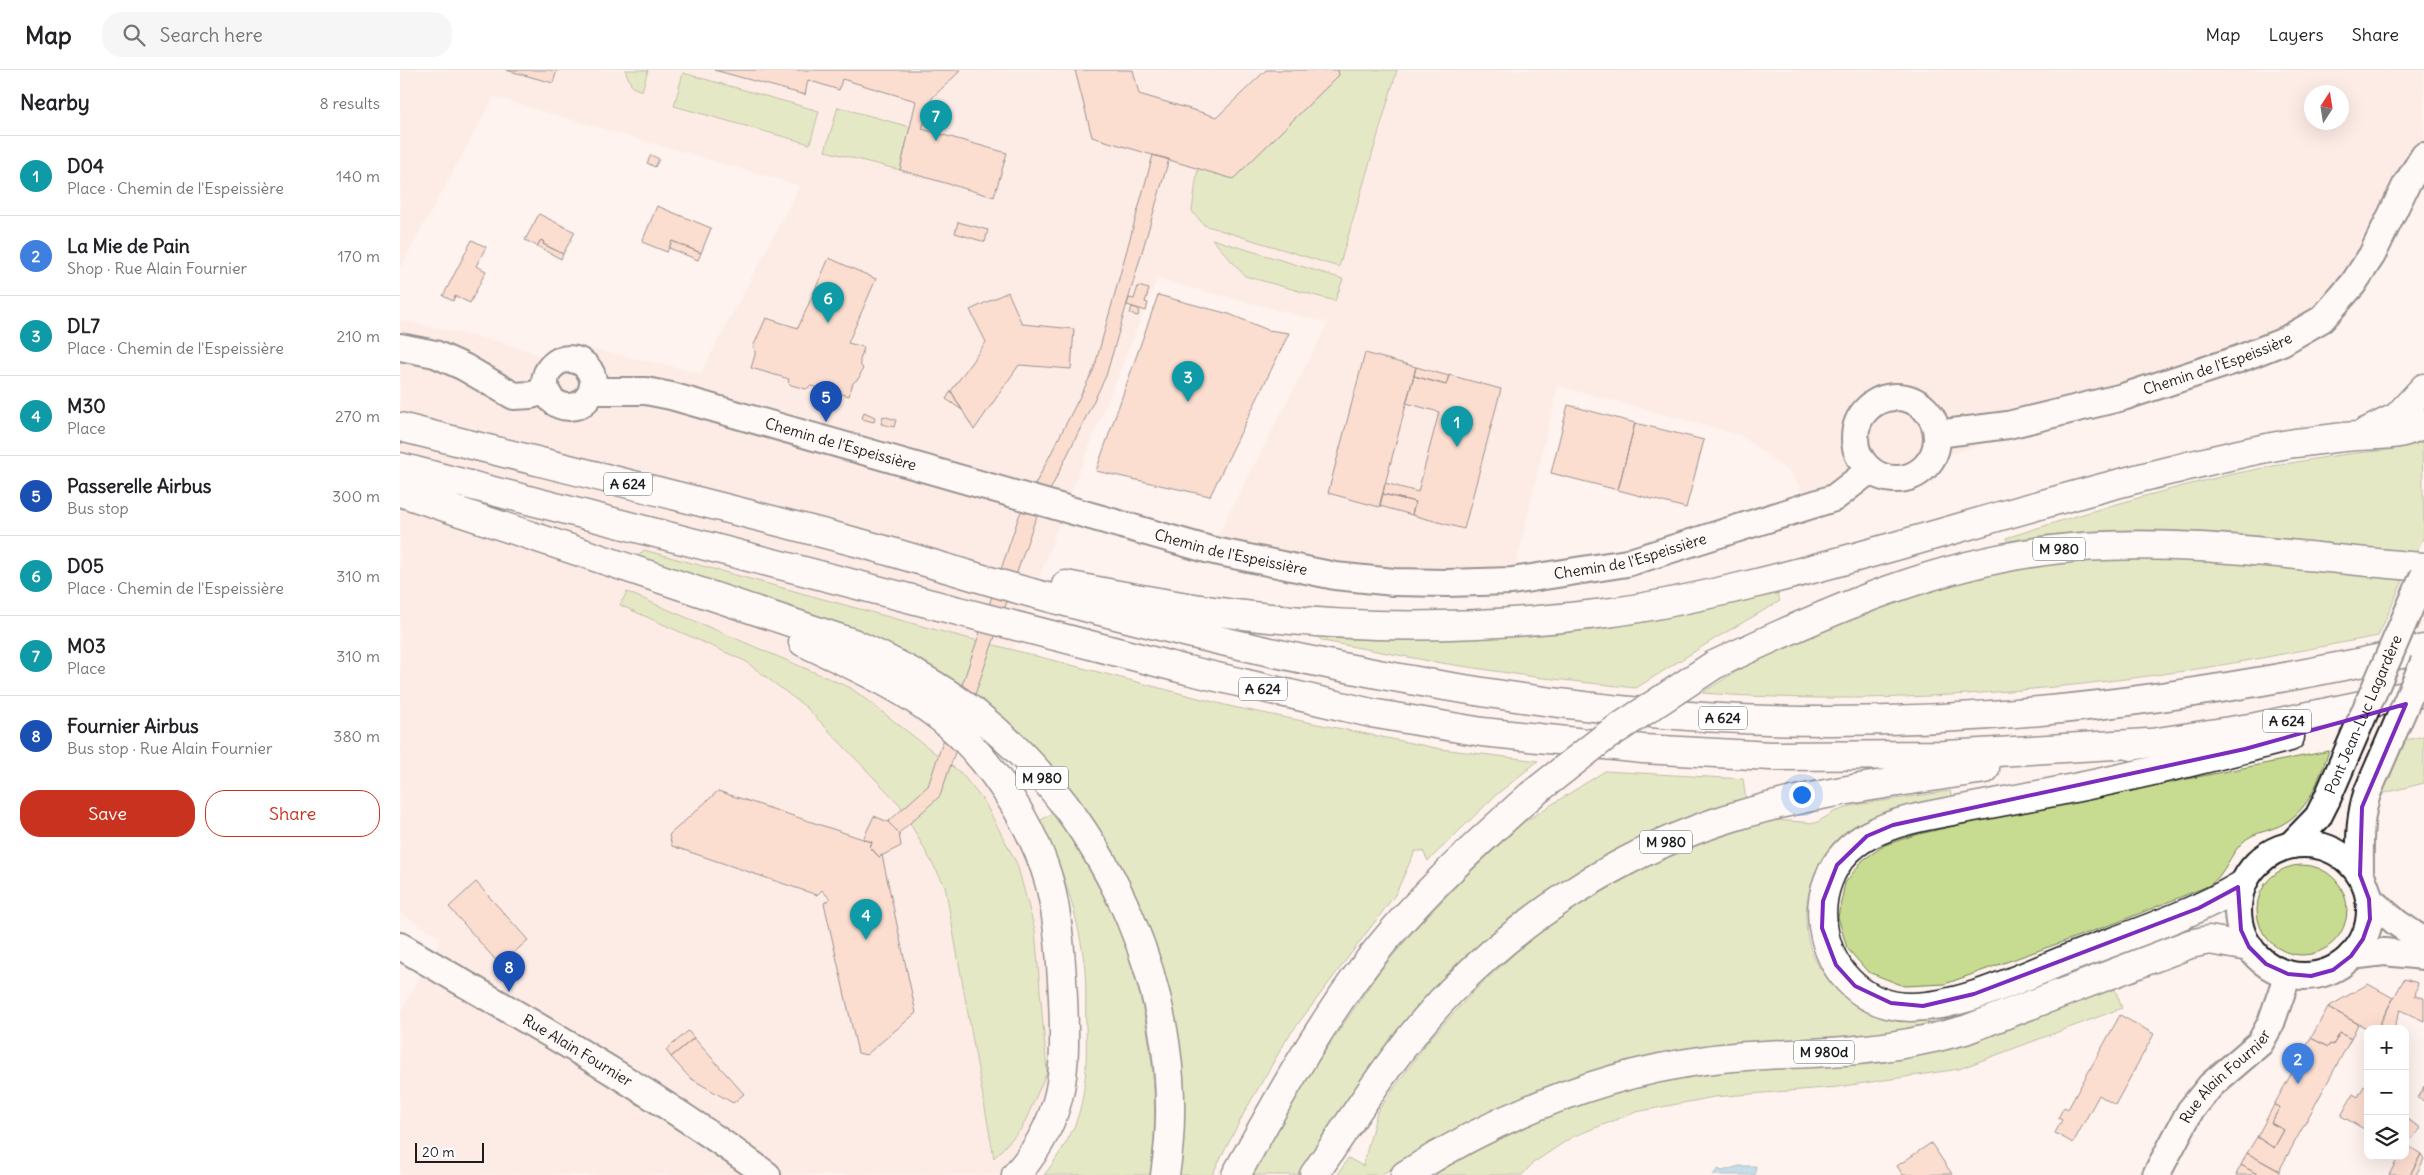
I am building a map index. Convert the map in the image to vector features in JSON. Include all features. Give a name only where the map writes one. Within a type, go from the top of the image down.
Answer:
[{"type":"highway","points":[[2358,436],[2397,417],[2424,388]]},
{"type":"highway","points":[[855,542],[1170,605],[1248,616],[1327,622],[1432,625],[1607,613],[1678,601],[1829,566],[2058,499],[2226,457],[2290,444],[2358,436],[2397,434],[2414,429],[2424,423]]},
{"type":"highway","name":"A 624","points":[[400,427],[855,542],[1029,593],[1280,655],[1483,693],[1691,716],[1873,720],[1965,717],[2063,710],[2211,691],[2334,669],[2424,649]]},
{"type":"highway","name":"A 624","points":[[400,466],[1187,670],[1371,713],[1482,732],[1643,750],[1771,756],[1946,756],[2148,743],[2256,727],[2424,692]]},
{"type":"highway","points":[[400,492],[668,580],[857,667],[901,691],[965,739],[1000,784],[1019,814],[1042,864],[1054,906],[1062,965],[1064,1049],[1062,1082],[1054,1114],[1040,1145],[1016,1175]]},
{"type":"highway","name":"M 980","points":[[1236,1175],[1299,1062],[1355,979],[1418,902],[1472,848],[1530,796],[1605,737],[1714,665],[1789,621],[1852,588],[2058,499]]},
{"type":"highway","name":"M 980","points":[[1714,665],[1780,634],[1889,589],[1993,559],[2025,553],[2108,546],[2182,546],[2281,552],[2424,567]]},
{"type":"highway","name":"M 980","points":[[668,580],[854,643],[903,667],[975,713],[1008,743],[1051,788],[1078,823],[1118,889],[1144,953],[1164,1042],[1169,1085],[1169,1123],[1165,1175]]},
{"type":"highway","points":[[2242,885],[2199,908],[1974,994],[1923,1006],[1908,1007],[1877,999],[1855,986],[1836,965],[1822,928],[1823,901],[1831,876],[1837,865],[1846,854],[1867,836],[1893,825],[1920,817],[2064,790],[2245,749],[2424,698]]},
{"type":"highway","name":"M 980","points":[[1314,1175],[1385,1072],[1451,991],[1481,962],[1548,908],[1591,880],[1627,861],[1660,844],[1715,823],[1791,802],[1840,791],[2148,743]]},
{"type":"highway","name":"M 980d","points":[[1405,1175],[1470,1136],[1540,1103],[1588,1086],[1646,1070],[1707,1060],[1767,1054],[1857,1050],[1929,1040],[1965,1030],[2190,944],[2209,940],[2249,947]]},
{"type":"street","name":"Chemin de l'Espeissière","points":[[1937,434],[2008,425],[2123,397],[2239,359],[2282,342],[2322,318],[2353,284],[2372,255],[2421,165]]},
{"type":"street","points":[[400,347],[435,354],[464,367],[514,396],[531,395],[546,391]]},
{"type":"street","points":[[567,359],[576,360],[589,370],[592,376],[592,392],[583,403],[569,408],[555,403],[546,391],[546,374],[552,366],[567,359]]},
{"type":"street","name":"Chemin de l'Espeissière","points":[[592,392],[646,391],[671,396],[1210,550],[1335,576],[1394,582],[1512,581],[1627,563],[1834,498],[1870,470]]},
{"type":"street","points":[[1891,398],[1904,398],[1916,403],[1926,411],[1934,422],[1937,434],[1936,448],[1931,461],[1922,471],[1909,478],[1896,480],[1882,477],[1870,470],[1859,455],[1855,437],[1857,424],[1864,413],[1878,401],[1891,398]]},
{"type":"street","name":"Pont Jean-Luc Lagardère","points":[[2290,845],[2318,817],[2327,799],[2424,575]]},
{"type":"street","points":[[2424,662],[2362,807],[2360,831],[2365,887],[2370,920],[2363,939],[2351,956],[2338,966],[2322,974],[2311,976],[2288,974],[2266,964],[2249,947],[2240,930],[2237,912],[2242,885],[2258,862],[2273,851],[2290,845],[2304,843],[2331,850],[2342,856],[2365,887],[2397,923],[2424,941]]},
{"type":"street","name":"Rue Alain Fournier","points":[[400,946],[643,1091],[716,1137],[759,1171]]},
{"type":"street","points":[[2351,956],[2384,952],[2424,956]]},
{"type":"street","name":"Rue Alain Fournier","points":[[2156,1175],[2190,1111],[2211,1085],[2260,1043],[2271,1022],[2288,974]]},
{"type":"highlighted area","points":[[2406,704],[2362,807],[2360,875],[2369,899],[2370,919],[2363,939],[2351,956],[2333,970],[2311,976],[2288,974],[2266,964],[2249,947],[2241,930],[2238,887],[2199,908],[1974,994],[1923,1006],[1891,1003],[1855,986],[1836,965],[1822,928],[1823,901],[1837,865],[1867,836],[1893,825],[2245,749]]},
{"type":"shaded area","points":[[400,70],[2424,70],[2424,166],[2353,284],[2239,359],[1907,469],[1810,506],[1792,474],[1740,435],[1558,386],[1512,581],[1447,583],[1210,550],[1328,323],[1157,279],[1075,482],[970,763],[1032,839],[1064,1049],[1016,1175],[400,1175],[400,1013],[441,938],[400,913],[400,320],[501,342],[543,356],[583,347],[701,373],[800,186],[494,97],[400,268]]},
{"type":"green space","points":[[625,70],[648,70],[642,91],[632,87]]},
{"type":"green space","points":[[1338,70],[1397,70],[1339,267],[1204,225],[1192,211],[1198,167],[1233,178],[1339,75]]},
{"type":"green space","points":[[683,73],[819,111],[810,144],[674,106]]},
{"type":"green space","points":[[838,107],[910,127],[900,170],[825,151]]},
{"type":"green space","points":[[1212,239],[1343,279],[1335,301],[1245,276]]},
{"type":"green space","points":[[2422,442],[2424,536],[2416,553],[2263,536],[2161,530],[2110,530],[2008,541],[2006,538],[2105,507],[2205,480],[2339,455],[2395,449]]},
{"type":"green space","points":[[644,550],[940,631],[1233,707],[1441,749],[1538,761],[1496,795],[1428,861],[1423,851],[1415,851],[1395,895],[1288,1037],[1245,1111],[1212,1175],[1175,1175],[1179,1075],[1097,831],[880,642],[823,619],[636,558]]},
{"type":"green space","points":[[2092,556],[2170,556],[2404,578],[2378,636],[2210,667],[2084,684],[1957,695],[1829,698],[1702,693],[1755,660],[1843,617],[2010,567]]},
{"type":"green space","points":[[1776,591],[1780,601],[1636,688],[1535,677],[1435,662],[1323,641],[1315,635]]},
{"type":"green space","points":[[627,592],[851,688],[961,773],[985,803],[1017,864],[1035,930],[1047,1072],[1022,1128],[994,1158],[945,886],[900,805],[807,708],[745,661],[620,605]]},
{"type":"green space","points":[[2424,736],[2424,783],[2376,795],[2397,742]]},
{"type":"green space","points":[[2329,751],[2312,792],[2300,810],[2283,824],[2244,841],[2234,852],[2219,877],[2208,886],[2118,922],[1945,984],[1904,986],[1868,972],[1847,948],[1838,917],[1845,883],[1863,860],[1885,845],[1915,835],[1980,820]]},
{"type":"green space","points":[[1605,771],[1743,779],[1746,801],[1545,898],[1492,934],[1458,963],[1399,1028],[1346,1101],[1297,1175],[1253,1175],[1304,1082],[1377,975],[1417,927],[1464,878],[1524,822]]},
{"type":"green space","points":[[1950,791],[1952,797],[1877,815],[1854,826],[1840,836],[1819,864],[1812,880],[1806,916],[1807,934],[1816,962],[1832,984],[1854,1005],[1867,1012],[1885,1017],[1903,1020],[1932,1020],[1932,1025],[1888,1033],[1733,1044],[1674,1051],[1616,1063],[1555,1083],[1506,1104],[1451,1131],[1381,1175],[1338,1175],[1348,1158],[1363,1166],[1377,1112],[1428,1041],[1474,991],[1524,945],[1571,910],[1657,861],[1708,841],[1774,820],[1816,823],[1834,812],[1855,805]]},
{"type":"green space","points":[[1055,812],[1111,910],[1124,941],[1137,984],[1148,1038],[1154,1093],[1153,1148],[1150,1175],[1044,1175],[1068,1140],[1074,1127],[1082,1103],[1086,1064],[1085,977],[1081,943],[1062,871],[1039,821]]},
{"type":"green space","points":[[2302,865],[2319,869],[2334,878],[2343,893],[2347,910],[2343,927],[2334,942],[2319,951],[2302,955],[2285,951],[2270,942],[2261,927],[2257,910],[2261,893],[2270,878],[2285,869]]},
{"type":"green space","points":[[2114,987],[2122,1008],[1959,1069],[1837,1087],[1714,1097],[1636,1112],[1572,1137],[1533,1163],[1522,1175],[1429,1175],[1488,1141],[1566,1108],[1646,1085],[1720,1072],[1902,1058],[1950,1049]]},
{"type":"water","points":[[1739,1166],[1756,1166],[1755,1175],[1713,1175],[1718,1169],[1722,1171]]},
{"type":"building","points":[[506,70],[557,70],[553,83]]},
{"type":"building","points":[[714,70],[961,70],[932,98],[922,129],[1007,153],[994,197],[900,170],[916,101],[842,79],[839,90],[808,80],[805,95]]},
{"type":"building","points":[[1075,70],[1133,70],[1139,94],[1217,117],[1266,70],[1338,70],[1339,75],[1233,179],[1092,137]]},
{"type":"building","points":[[651,155],[659,159],[655,167],[647,163]]},
{"type":"building","points":[[1153,155],[1169,159],[1106,376],[1034,523],[940,796],[899,833],[888,822],[928,786],[1019,516],[1094,369]]},
{"type":"building","points":[[657,206],[711,228],[701,253],[672,241],[667,252],[642,242]]},
{"type":"building","points":[[539,214],[575,232],[563,254],[543,244],[544,242],[541,240],[537,246],[525,240]]},
{"type":"building","points":[[958,222],[988,230],[985,242],[955,233]]},
{"type":"building","points":[[472,240],[486,247],[476,266],[486,271],[470,303],[455,296],[453,301],[443,296]]},
{"type":"building","points":[[541,240],[544,242],[543,244],[563,254],[561,259],[537,246]]},
{"type":"building","points":[[672,241],[701,253],[698,260],[669,248]]},
{"type":"building","points":[[829,258],[876,279],[848,343],[864,347],[860,360],[860,365],[863,368],[859,378],[853,383],[849,396],[811,386],[806,389],[791,385],[788,382],[789,379],[751,368],[755,355],[753,347],[766,318],[798,328]]},
{"type":"building","points":[[1138,286],[1149,289],[1145,302],[1148,303],[1146,311],[1127,305],[1129,298],[1134,299]]},
{"type":"building","points":[[1008,292],[1022,324],[1074,329],[1071,369],[1019,365],[974,430],[951,391],[986,342],[970,310]]},
{"type":"building","points":[[1158,295],[1229,314],[1268,330],[1289,333],[1210,496],[1096,471]]},
{"type":"building","points":[[1132,307],[1139,309],[1138,316],[1130,314]]},
{"type":"building","points":[[1365,353],[1416,367],[1379,507],[1328,493]]},
{"type":"building","points":[[1416,367],[1449,376],[1446,385],[1414,376]]},
{"type":"building","points":[[1449,375],[1501,389],[1464,529],[1412,515],[1415,502],[1383,494],[1385,483],[1418,492],[1439,412],[1406,403],[1414,376],[1446,385]]},
{"type":"building","points":[[951,391],[962,410],[946,399]]},
{"type":"building","points":[[1568,405],[1635,423],[1618,490],[1551,473]]},
{"type":"building","points":[[864,412],[875,417],[874,422],[862,419]]},
{"type":"building","points":[[883,416],[896,420],[894,427],[881,424]]},
{"type":"building","points":[[1635,423],[1704,440],[1686,508],[1618,490]]},
{"type":"building","points":[[1383,494],[1415,502],[1412,515],[1380,506]]},
{"type":"building","points":[[718,791],[872,842],[870,847],[879,857],[882,855],[916,1013],[866,1055],[858,1053],[824,903],[830,899],[822,890],[817,895],[672,846],[669,835]]},
{"type":"building","points":[[874,816],[888,822],[899,833],[901,846],[879,857],[870,847],[872,842],[863,839]]},
{"type":"building","points":[[476,882],[528,940],[500,965],[449,907]]},
{"type":"building","points":[[2404,979],[2418,983],[2415,996],[2424,998],[2424,1021],[2400,1010],[2395,1025],[2379,1025]]},
{"type":"building","points":[[2368,984],[2393,998],[2379,1025],[2364,1025],[2364,1027],[2328,1007]]},
{"type":"building","points":[[2328,1007],[2358,1024],[2351,1039],[2340,1033],[2333,1045],[2330,1044],[2328,1047],[2311,1038]]},
{"type":"building","points":[[2120,1015],[2154,1034],[2115,1105],[2099,1095],[2073,1143],[2055,1133],[2062,1120],[2058,1118],[2064,1107],[2068,1109]]},
{"type":"building","points":[[688,1031],[694,1038],[671,1057],[666,1050]]},
{"type":"building","points":[[2340,1033],[2351,1039],[2279,1171],[2247,1153],[2257,1137],[2274,1148],[2284,1130],[2271,1123],[2280,1107],[2274,1105],[2311,1038],[2328,1047],[2330,1044],[2333,1045]]},
{"type":"building","points":[[694,1038],[744,1094],[733,1103],[690,1078],[671,1057]]},
{"type":"building","points":[[2364,1086],[2364,1129],[2341,1116],[2353,1094],[2358,1097]]},
{"type":"building","points":[[2424,1086],[2424,1101],[2418,1098]]},
{"type":"building","points":[[2274,1105],[2280,1107],[2271,1123],[2284,1130],[2274,1148],[2257,1137]]},
{"type":"building","points":[[2409,1120],[2421,1128],[2409,1142]]},
{"type":"building","points":[[1931,1143],[1952,1174],[1903,1175],[1897,1166]]},
{"type":"building","points":[[2409,1146],[2421,1154],[2410,1175],[2389,1175],[2397,1160],[2409,1160]]},
{"type":"building","points":[[2247,1153],[2278,1170],[2280,1175],[2259,1175],[2241,1165]]},
{"type":"building","points":[[2421,1154],[2424,1159],[2416,1175],[2410,1175]]},
{"type":"building","points":[[2241,1165],[2259,1175],[2236,1175]]},
{"type":"place","name":"M03","points":[[936,141]]},
{"type":"place","name":"D05","points":[[828,323]]},
{"type":"place","name":"DL7","points":[[1188,402]]},
{"type":"place","name":"Passerelle Airbus","points":[[826,422]]},
{"type":"place","name":"D04","points":[[1457,447]]},
{"type":"place","name":"M30","points":[[866,940]]},
{"type":"place","name":"Fournier Airbus","points":[[509,992]]},
{"type":"place","name":"La Mie de Pain","points":[[2298,1084]]}]
